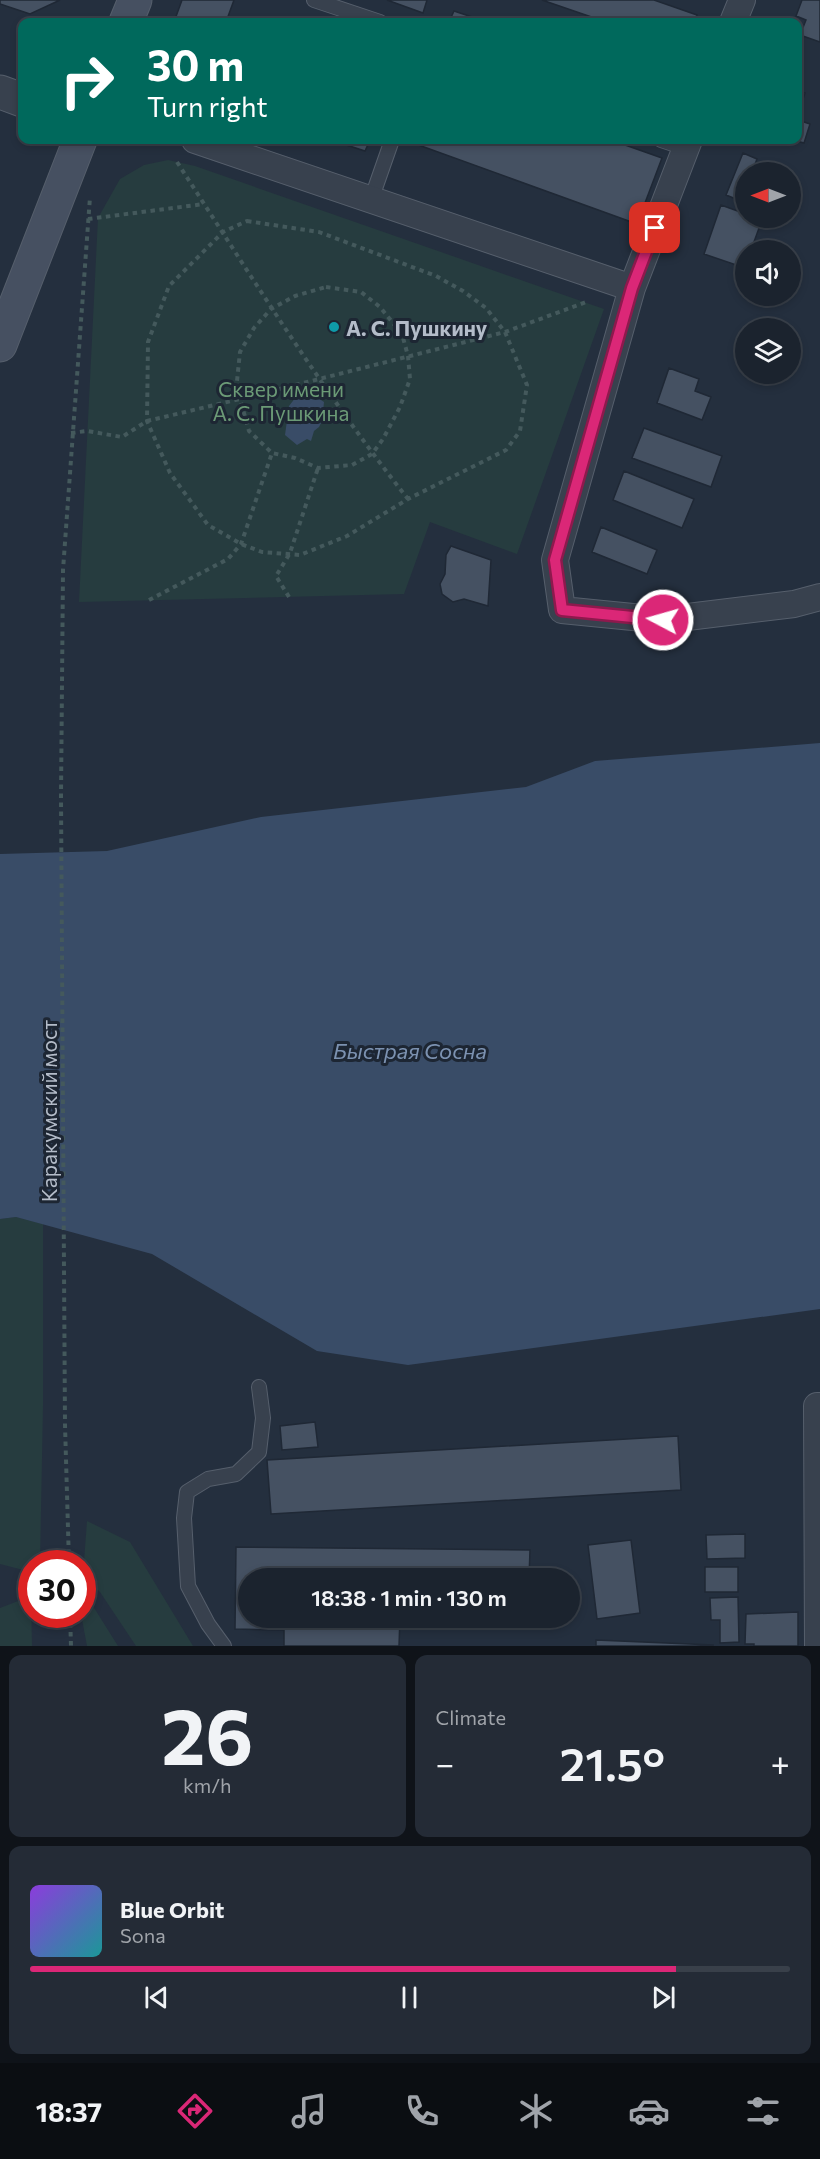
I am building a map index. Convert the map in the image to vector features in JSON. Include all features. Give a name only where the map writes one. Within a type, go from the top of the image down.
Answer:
[{"type":"main road","points":[[128,18],[135,0]]},
{"type":"main road","points":[[0,345],[78,144]]},
{"type":"street","points":[[735,18],[742,0]]},
{"type":"street","points":[[0,92],[18,99]]},
{"type":"street","points":[[207,144],[632,288]]},
{"type":"street","points":[[687,144],[632,288],[555,560],[562,610],[663,620],[794,604],[820,597]]},
{"type":"street","points":[[818,1646],[817,1406],[820,1406]]},
{"type":"lane","points":[[314,0],[368,18]]},
{"type":"lane","points":[[371,200],[391,144]]},
{"type":"lane","points":[[224,1646],[208,1624],[188,1586],[184,1518],[187,1492],[208,1479],[236,1474],[259,1452],[263,1418],[259,1387]]},
{"type":"path","points":[[177,162],[319,378],[372,454],[408,499]]},
{"type":"path","name":"Каракумский мост","points":[[69,1550],[65,1425],[61,796],[63,570],[71,433],[92,187]]},
{"type":"path","points":[[88,219],[204,204]]},
{"type":"path","points":[[247,221],[320,232],[436,276],[463,291],[486,309],[504,332],[527,385],[520,430],[506,450],[408,499],[347,536],[300,555],[262,552],[241,544],[208,525],[170,473],[147,421],[148,342],[169,286],[223,232],[247,221]]},
{"type":"path","points":[[326,287],[361,292],[380,308],[402,334],[408,356],[410,379],[400,407],[372,454],[352,465],[318,468],[295,458],[272,453],[249,431],[237,381],[240,352],[254,328],[272,309],[295,296],[326,287]]},
{"type":"path","points":[[71,433],[87,431],[122,437],[147,421],[504,332],[632,288]]},
{"type":"path","points":[[149,600],[228,559],[241,544],[272,453]]},
{"type":"path","points":[[289,597],[276,576],[290,553],[318,468]]},
{"type":"path","points":[[70,1628],[71,1646]]},
{"type":"green space","name":"Сквер имени А. С. Пушкина","points":[[168,160],[195,166],[604,309],[517,554],[430,522],[404,594],[79,602],[98,218],[120,179],[144,165]]},
{"type":"green space","points":[[16,1217],[43,1224],[40,1550],[18,1550],[18,1569],[0,1564],[0,1219]]},
{"type":"green space","points":[[87,1521],[130,1542],[193,1646],[136,1646],[96,1588],[96,1550],[85,1550]]},
{"type":"green space","points":[[18,1601],[18,1628],[32,1628],[32,1646],[0,1646],[0,1608]]},
{"type":"green space","points":[[96,1611],[118,1646],[87,1646],[84,1628],[96,1628]]},
{"type":"water","points":[[314,391],[324,402],[322,421],[314,431],[311,441],[307,439],[297,445],[285,435],[289,406],[299,393]]},
{"type":"water","name":"Быстрая Сосна","points":[[820,743],[820,1309],[408,1365],[317,1351],[152,1254],[16,1217],[0,1219],[0,854],[107,851],[261,817],[526,787],[595,761]]},
{"type":"building","points":[[0,0],[60,0],[30,14],[0,4]]},
{"type":"building","points":[[182,0],[234,0],[227,18],[175,18]]},
{"type":"building","points":[[387,0],[427,0],[423,13]]},
{"type":"building","points":[[542,0],[654,0],[697,15],[696,18],[594,18]]},
{"type":"building","points":[[802,0],[820,0],[820,42],[802,36],[806,20],[796,16]]},
{"type":"building","points":[[454,11],[475,18],[451,18]]},
{"type":"building","points":[[802,121],[810,124],[804,143],[802,142]]},
{"type":"building","points":[[343,144],[368,144],[365,151]]},
{"type":"building","points":[[416,144],[622,144],[662,158],[637,224]]},
{"type":"building","points":[[743,153],[757,159],[756,162],[739,162]]},
{"type":"building","points":[[735,173],[735,199],[726,195]]},
{"type":"building","points":[[721,205],[735,210],[735,228],[759,228],[755,240],[735,240],[735,265],[704,254]]},
{"type":"building","points":[[669,368],[699,379],[695,391],[711,397],[702,420],[657,403]]},
{"type":"building","points":[[644,428],[722,456],[711,487],[632,458]]},
{"type":"building","points":[[624,471],[694,499],[682,528],[613,500]]},
{"type":"building","points":[[601,527],[657,550],[647,574],[592,552]]},
{"type":"building","points":[[451,546],[491,560],[488,606],[464,599],[453,602],[442,594],[440,584],[445,574],[446,555]]},
{"type":"building","points":[[315,1422],[318,1447],[282,1450],[280,1426]]},
{"type":"building","points":[[678,1436],[681,1490],[271,1514],[267,1460]]},
{"type":"building","points":[[745,1534],[745,1558],[707,1559],[706,1535]]},
{"type":"building","points":[[631,1540],[640,1613],[597,1619],[588,1545]]},
{"type":"building","points":[[236,1547],[530,1550],[529,1568],[238,1568],[238,1628],[400,1628],[399,1646],[284,1646],[284,1630],[235,1629]]},
{"type":"building","points":[[705,1567],[738,1567],[738,1592],[705,1592]]},
{"type":"building","points":[[738,1597],[739,1642],[720,1643],[720,1620],[711,1620],[710,1598]]},
{"type":"building","points":[[798,1612],[798,1646],[745,1644],[746,1614]]},
{"type":"building","points":[[596,1640],[713,1645],[713,1646],[596,1646]]},
{"type":"place","name":"А. С. Пушкину","points":[[334,327]]},
{"type":"route","points":[[655,228],[632,288],[555,560],[562,610],[663,620]]}]
